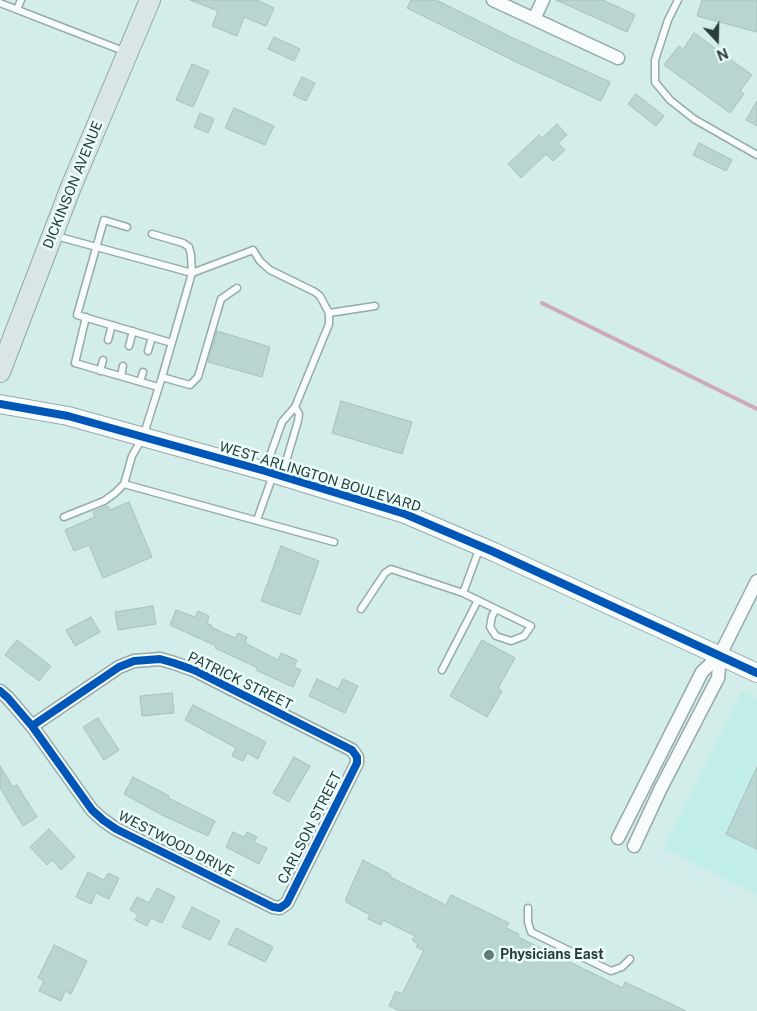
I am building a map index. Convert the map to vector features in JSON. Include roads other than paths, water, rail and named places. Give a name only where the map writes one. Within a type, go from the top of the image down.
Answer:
[{"type":"main road","name":"DICKINSON AVENUE","points":[[0,372],[71,187],[150,0]]},
{"type":"main road","name":"WEST ARLINGTON BOULEVARD","points":[[0,404],[68,416],[273,474],[405,514],[481,546],[757,673]]},
{"type":"street","points":[[494,0],[618,58]]},
{"type":"street","points":[[534,19],[544,0]]},
{"type":"street","points":[[618,838],[702,672],[720,655],[757,581]]},
{"type":"street","points":[[634,846],[661,788],[718,678],[720,655]]},
{"type":"street","name":"PATRICK STREET","points":[[32,726],[120,667],[134,661],[160,659],[194,670],[352,750],[357,757]]},
{"type":"street","name":"WESTWOOD DRIVE","points":[[0,691],[32,726],[92,810],[103,820],[238,890],[280,908]]},
{"type":"street","name":"CARLSON STREET","points":[[280,908],[287,904],[357,763],[357,757]]},
{"type":"lane","points":[[17,9],[20,0]]},
{"type":"lane","points":[[678,0],[668,20],[655,60],[655,82],[670,100],[694,119],[757,154]]},
{"type":"lane","points":[[0,3],[128,53]]},
{"type":"lane","points":[[127,227],[104,220],[77,315],[172,343]]},
{"type":"lane","points":[[64,517],[104,500],[124,484],[132,456],[143,437],[162,377],[192,273],[191,255],[189,247],[182,243],[152,234]]},
{"type":"lane","points":[[53,235],[192,273],[253,250],[260,261],[270,270],[320,296],[329,313],[329,324],[295,407],[282,422],[273,474]]},
{"type":"lane","points":[[162,377],[190,385],[198,377],[221,299],[237,288]]},
{"type":"lane","points":[[329,313],[376,306]]},
{"type":"lane","points":[[86,317],[75,363],[158,387]]},
{"type":"lane","points":[[108,340],[112,325]]},
{"type":"lane","points":[[129,346],[133,332]]},
{"type":"lane","points":[[148,351],[152,337]]},
{"type":"lane","points":[[100,370],[103,360]]},
{"type":"lane","points":[[121,376],[122,366]]},
{"type":"lane","points":[[140,382],[143,372]]},
{"type":"lane","points":[[257,520],[273,474],[298,421],[299,414],[295,407]]},
{"type":"lane","points":[[124,484],[334,542]]},
{"type":"lane","points":[[463,593],[481,546]]},
{"type":"lane","points":[[361,609],[385,573],[390,569],[463,593],[478,600],[531,626],[524,636],[511,642],[496,636],[490,627],[492,616],[496,609]]},
{"type":"lane","points":[[442,670],[478,600]]},
{"type":"lane","points":[[528,908],[528,922],[531,932],[611,971],[622,967],[630,959]]},
{"type":"waterway","points":[[542,303],[757,409]]},
{"type":"place","name":"Physicians East","points":[[489,955]]}]
